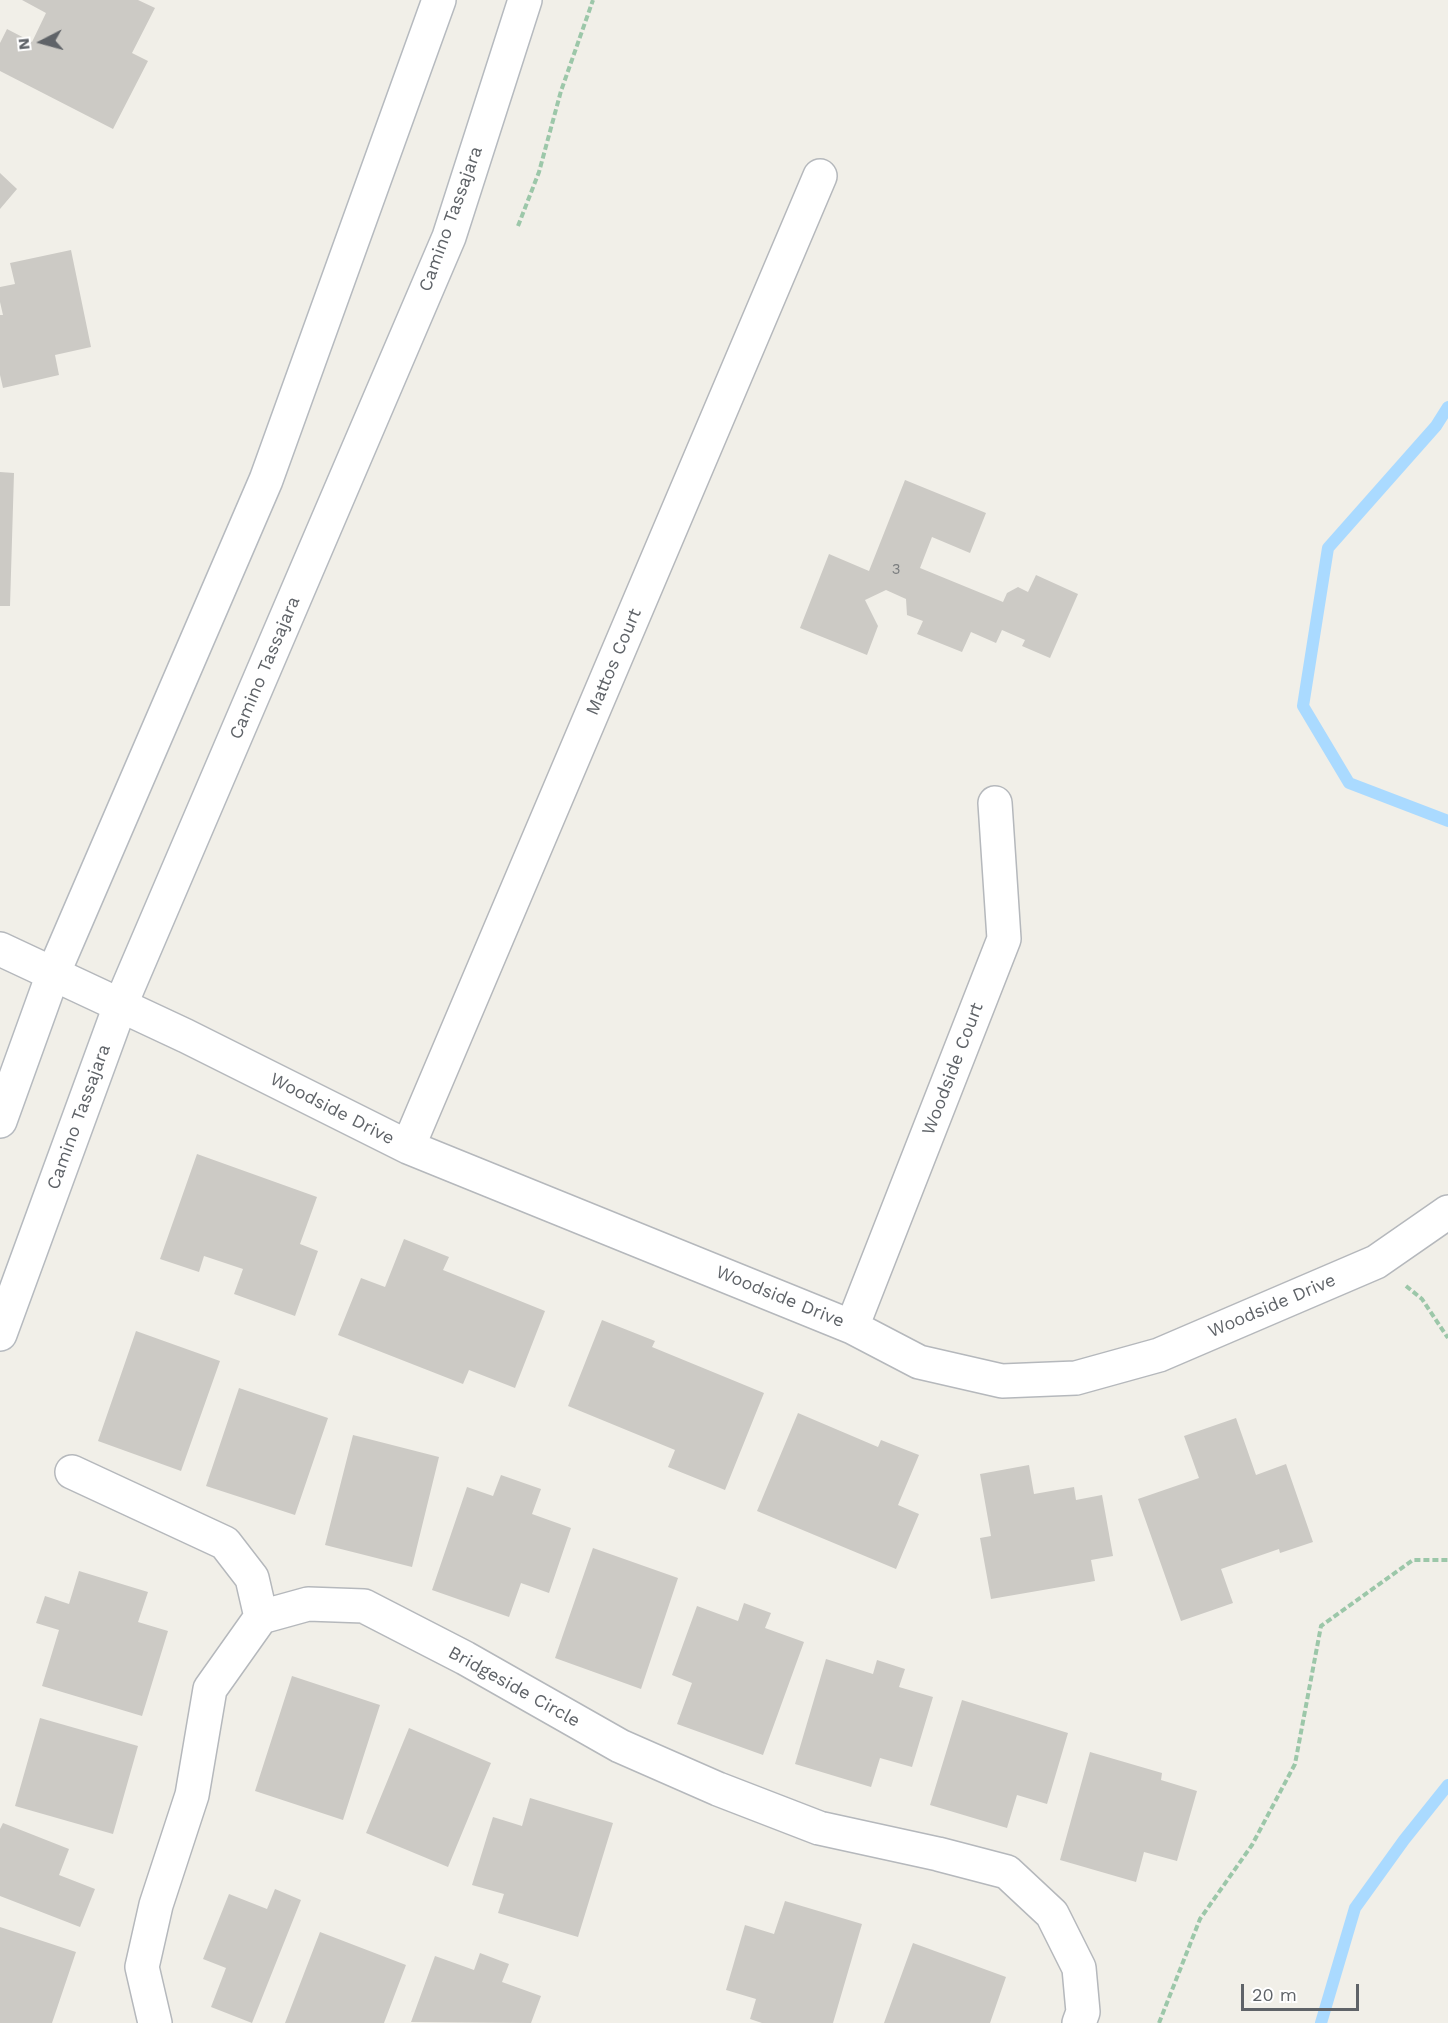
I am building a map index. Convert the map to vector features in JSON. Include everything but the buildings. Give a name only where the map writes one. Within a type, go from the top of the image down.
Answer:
[{"type":"street","points":[[0,1121],[53,974],[266,480],[439,0]]},
{"type":"street","name":"Camino Tassajara","points":[[0,1334],[120,1006],[449,237],[525,0]]},
{"type":"street","name":"Mattos Court","points":[[408,1147],[820,176]]},
{"type":"street","name":"Woodside Court","points":[[852,1327],[1004,939],[995,803]]},
{"type":"street","name":"Woodside Drive","points":[[0,949],[186,1036],[408,1147],[852,1327],[919,1362],[1002,1381],[1076,1378],[1159,1355],[1376,1262],[1448,1212]]},
{"type":"street","points":[[72,1472],[225,1543],[252,1578],[261,1617],[210,1689],[192,1796],[156,1905],[142,1967],[155,2023]]},
{"type":"street","name":"Bridgeside Circle","points":[[261,1617],[308,1604],[364,1606],[465,1658],[620,1746],[718,1789],[819,1828],[938,1854],[1007,1872],[1052,1914],[1079,1968],[1083,2012],[1079,2023]]},
{"type":"path","points":[[519,226],[539,172],[561,91],[593,0]]},
{"type":"path","points":[[1376,1262],[1422,1299],[1448,1338]]},
{"type":"path","points":[[1159,2023],[1200,1919],[1252,1845],[1295,1764],[1321,1626],[1413,1560],[1448,1560]]},
{"type":"waterway","points":[[1448,407],[1436,426],[1328,548],[1303,706],[1349,783],[1448,821]]},
{"type":"waterway","points":[[1321,2023],[1355,1908],[1404,1840],[1448,1785]]}]
